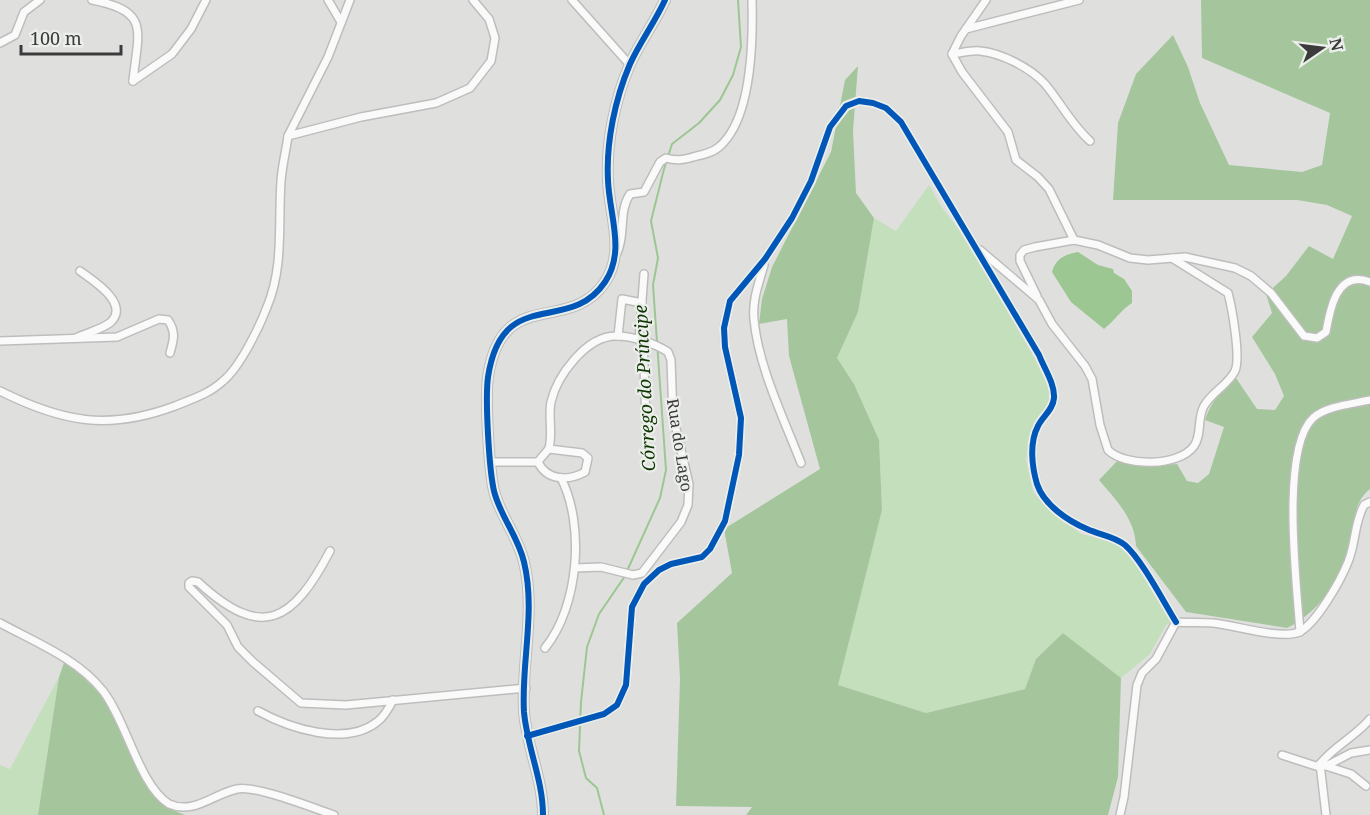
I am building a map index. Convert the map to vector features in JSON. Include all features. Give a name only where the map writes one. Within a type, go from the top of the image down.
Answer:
[{"type":"street","points":[[0,43],[15,35],[24,12],[40,0]]},
{"type":"street","points":[[92,0],[127,9],[134,17],[137,37],[133,81],[172,54],[191,28],[206,0]]},
{"type":"street","points":[[328,0],[341,22]]},
{"type":"street","points":[[1,393],[49,413],[74,420],[105,422],[148,415],[171,408],[205,394],[225,380],[244,352],[268,307],[277,269],[281,180],[288,136],[328,57],[350,0]]},
{"type":"street","points":[[288,136],[361,117],[436,103],[470,88],[490,61],[495,38],[489,19],[473,0]]},
{"type":"street","points":[[572,0],[630,65]]},
{"type":"street","points":[[615,257],[615,231],[608,179],[610,136],[630,65],[665,0]]},
{"type":"street","points":[[543,815],[542,794],[527,736],[528,590],[517,538],[501,511],[494,490],[488,378],[502,333],[514,322],[590,298],[604,283],[620,246],[625,202],[630,194],[644,192],[660,162],[668,159],[679,161],[706,154],[719,147],[731,130],[747,86],[751,62],[752,0]]},
{"type":"street","points":[[952,54],[986,0]]},
{"type":"street","points":[[966,29],[1079,0]]},
{"type":"street","points":[[952,54],[990,52],[1034,73],[1046,85],[1073,126],[1090,141]]},
{"type":"street","points":[[952,54],[962,72],[1008,132],[1016,160],[1049,189],[1074,240]]},
{"type":"street","points":[[527,736],[611,711],[622,697],[626,685],[632,607],[644,584],[659,570],[671,564],[702,557],[710,549],[725,521],[739,455],[741,418],[727,356],[724,328],[726,310],[730,301],[765,260],[792,218],[811,181],[830,127],[846,106],[859,101],[886,108],[901,122],[1029,337],[1052,386],[1052,406],[1038,425],[1033,440],[1033,463],[1037,486],[1044,498],[1057,512],[1086,529],[1111,537],[1125,545],[1176,622]]},
{"type":"street","points":[[1172,258],[1228,293],[1234,325],[1236,365],[1227,381],[1203,408],[1198,436],[1192,448],[1168,462],[1124,458],[1113,454],[1106,445],[1092,379],[1085,366],[1052,324],[1039,300],[1020,261],[1020,255],[1024,250],[1074,240],[1098,245],[1130,258],[1148,260],[1172,258],[1206,260],[1235,268],[1251,276],[1271,293],[1304,336],[1317,338],[1326,332],[1332,299],[1344,284],[1362,279],[1370,282]]},
{"type":"street","points":[[973,244],[1039,300]]},
{"type":"street","points":[[765,260],[755,296],[754,318],[759,344],[801,463]]},
{"type":"street","points":[[71,340],[110,323],[115,315],[115,304],[108,292],[80,271]]},
{"type":"street","points":[[644,274],[641,341],[646,420]]},
{"type":"street","points":[[618,336],[622,299],[642,303]]},
{"type":"street","points":[[0,341],[117,338],[159,319],[168,320],[174,328],[170,353]]},
{"type":"street","points":[[492,462],[538,462],[549,449],[551,403],[556,385],[583,351],[598,341],[618,336],[641,341]]},
{"type":"street","name":"Rua do Lago","points":[[575,568],[601,567],[628,574],[642,573],[681,522],[688,505],[689,484],[673,416],[671,360],[668,352],[641,341]]},
{"type":"street","points":[[1300,632],[1294,512],[1294,465],[1299,439],[1313,418],[1333,409],[1370,400]]},
{"type":"street","points":[[538,462],[544,472],[561,478],[571,478],[585,472],[588,458],[582,453],[549,449]]},
{"type":"street","points":[[545,648],[553,638],[570,598],[575,568],[572,509],[568,492],[561,478]]},
{"type":"street","points":[[1176,622],[1212,623],[1281,636],[1300,632],[1310,623],[1341,578],[1353,548],[1360,512],[1364,505],[1370,502]]},
{"type":"street","points":[[330,551],[312,584],[292,608],[269,618],[229,606],[198,582],[189,582],[189,587],[227,625],[238,647],[301,702],[346,705],[526,688]]},
{"type":"street","points":[[1120,815],[1137,685],[1142,674],[1156,659],[1176,622]]},
{"type":"street","points":[[0,623],[62,657],[101,688],[130,738],[143,773],[159,796],[169,804],[184,810],[194,808],[227,792],[247,789],[334,815]]},
{"type":"street","points":[[258,711],[290,728],[318,733],[343,733],[362,730],[376,723],[393,700]]},
{"type":"street","points":[[1326,815],[1322,765],[1328,754],[1359,732],[1370,719]]},
{"type":"street","points":[[1322,765],[1351,753],[1370,750]]},
{"type":"street","points":[[1282,756],[1351,774],[1366,786]]},
{"type":"shaded area","points":[[1201,0],[1370,0],[1370,489],[1357,507],[1348,557],[1336,582],[1319,604],[1287,628],[1186,612],[1136,546],[1135,536],[1128,519],[1099,480],[1119,459],[1146,466],[1177,464],[1187,481],[1198,483],[1209,474],[1224,427],[1205,420],[1207,413],[1222,392],[1236,378],[1257,409],[1275,410],[1284,396],[1275,374],[1252,337],[1272,313],[1266,294],[1286,276],[1309,246],[1333,259],[1352,216],[1327,205],[1297,200],[1113,200],[1118,123],[1136,74],[1173,35],[1188,67],[1200,103],[1229,165],[1302,172],[1322,165],[1330,113],[1202,58]]},
{"type":"shaded area","points":[[858,66],[853,131],[856,193],[874,218],[858,312],[837,358],[854,384],[879,440],[882,510],[838,685],[926,713],[1025,689],[1036,659],[1063,633],[1121,678],[1118,777],[1108,815],[746,815],[752,807],[676,806],[680,679],[677,623],[732,573],[724,529],[820,469],[789,356],[787,319],[759,324],[762,299],[772,267],[831,152],[845,80]]},
{"type":"shaded area","points":[[929,185],[941,206],[968,242],[1050,385],[1051,401],[1031,429],[1026,460],[1033,492],[1055,515],[1081,534],[1113,542],[1130,553],[1173,621],[1166,625],[1150,654],[1121,678],[1063,633],[1036,659],[1025,689],[926,713],[837,685],[882,510],[879,440],[854,384],[837,358],[858,312],[874,218],[896,231]]},
{"type":"shaded area","points":[[1078,252],[1098,265],[1113,269],[1114,273],[1124,279],[1132,291],[1132,303],[1104,329],[1071,302],[1052,272],[1061,258]]},
{"type":"shaded area","points":[[65,660],[111,704],[133,747],[141,776],[152,793],[167,808],[185,815],[38,815],[59,677]]},
{"type":"shaded area","points":[[59,677],[38,815],[0,815],[0,765],[10,769]]},
{"type":"waterway","name":"Córrego do Príncipe","points":[[627,571],[660,498],[666,470],[653,285],[658,258],[651,221],[672,144],[699,123],[720,100],[733,75],[741,47],[738,0]]},
{"type":"waterway","name":"Córrego do Príncipe","points":[[604,815],[597,788],[586,778],[579,751],[581,702],[587,647],[599,614],[625,576]]},
{"type":"cycle path","points":[[543,815],[524,712],[529,599],[527,581],[521,553],[494,491],[488,434],[488,377],[496,348],[507,331],[522,320],[574,307],[590,298],[605,282],[611,270],[615,232],[609,193],[608,151],[613,121],[630,64],[665,0]]},
{"type":"cycle path","points":[[527,736],[604,714],[617,705],[626,685],[632,607],[644,584],[659,570],[671,564],[702,557],[710,549],[725,521],[739,455],[741,418],[725,347],[724,328],[730,301],[765,259],[792,218],[811,181],[830,127],[846,106],[859,101],[886,108],[901,122],[1039,355],[1054,393],[1050,409],[1035,433],[1032,447],[1035,477],[1040,492],[1051,505],[1072,522],[1125,545],[1145,570],[1176,622]]}]
